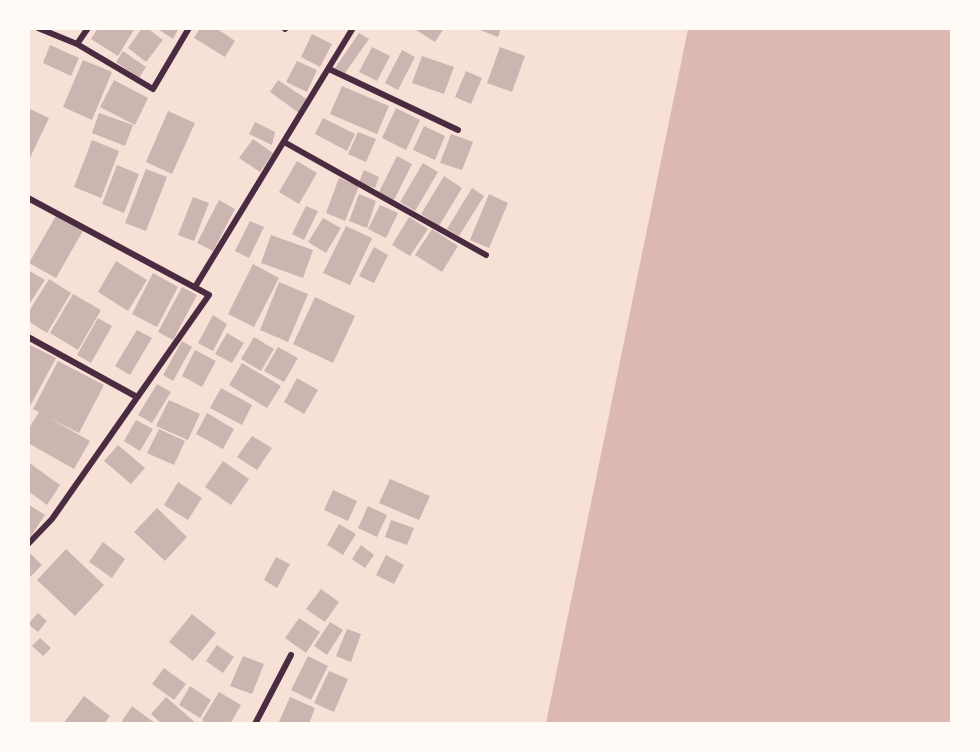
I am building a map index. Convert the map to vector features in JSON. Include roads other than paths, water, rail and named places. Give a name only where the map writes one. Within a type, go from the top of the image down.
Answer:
[{"type":"street","points":[[38,28],[77,44],[153,89],[189,28]]},
{"type":"street","points":[[77,44],[88,28]]},
{"type":"street","points":[[195,287],[353,28]]},
{"type":"street","points":[[329,69],[458,130]]},
{"type":"street","points":[[284,142],[486,255]]},
{"type":"street","points":[[28,198],[209,295],[52,519],[28,544]]},
{"type":"street","points":[[28,338],[137,397]]},
{"type":"street","points":[[255,723],[291,655]]}]
